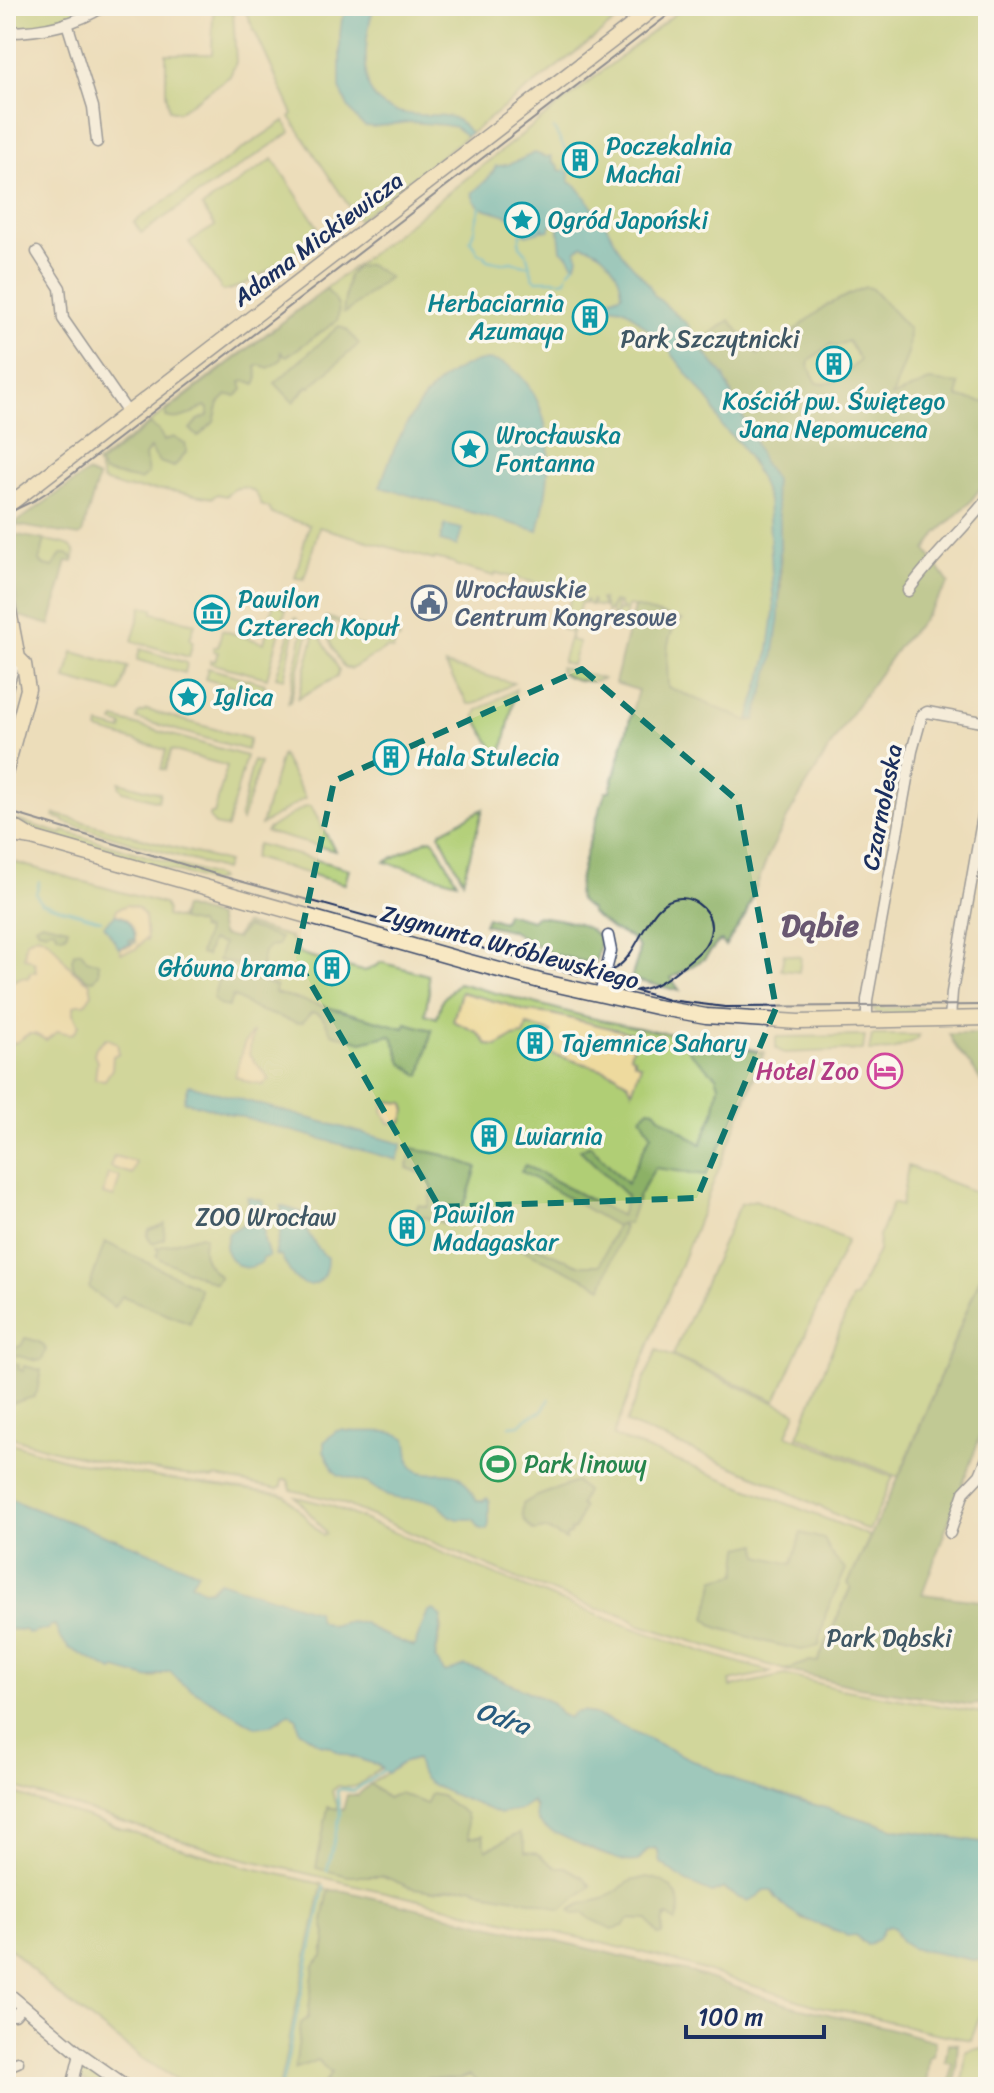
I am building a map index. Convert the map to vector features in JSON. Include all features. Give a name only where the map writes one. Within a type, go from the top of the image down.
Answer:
[{"type":"main road","name":"Adama Mickiewicza","points":[[6,507],[657,6]]},
{"type":"main road","points":[[6,595],[18,658],[24,664],[28,689],[6,770]]},
{"type":"main road","name":"Zygmunta Wróblewskiego","points":[[6,822],[32,838]]},
{"type":"main road","name":"Zygmunta Wróblewskiego","points":[[6,834],[32,838],[540,981],[656,1007],[706,1016],[798,1022],[988,1018]]},
{"type":"street","points":[[6,32],[67,23],[104,6]]},
{"type":"street","points":[[67,23],[93,107],[97,142]]},
{"type":"street","points":[[37,252],[60,288],[63,319],[128,413]]},
{"type":"street","points":[[908,591],[988,498]]},
{"type":"street","points":[[6,692],[18,658]]},
{"type":"street","name":"Czarnoleska","points":[[867,1021],[867,1000],[901,809],[922,715],[927,712],[988,723]]},
{"type":"street","points":[[950,1019],[988,787]]},
{"type":"street","points":[[600,994],[611,951],[608,936]]},
{"type":"street","points":[[950,1533],[964,1492],[980,1475],[988,1456]]},
{"type":"street","points":[[6,1992],[80,2054],[127,2087]]},
{"type":"street","points":[[6,2015],[15,2015],[22,2007]]},
{"type":"street","points":[[72,2087],[80,2054]]},
{"type":"street","points":[[6,2067],[18,2062]]},
{"type":"highlighted area","points":[[582,669],[738,801],[776,1008],[697,1198],[439,1207],[296,958],[334,781]]},
{"type":"green space","points":[[14,6],[91,6],[50,22],[7,27],[6,16]]},
{"type":"green space","points":[[243,6],[628,6],[629,11],[358,220],[290,117],[293,114]]},
{"type":"green space","name":"Park Szczytnicki","points":[[685,6],[988,6],[988,478],[969,503],[937,533],[898,591],[923,620],[902,642],[851,714],[791,810],[768,856],[745,916],[725,946],[722,941],[718,943],[704,958],[671,978],[680,991],[631,979],[639,947],[630,937],[613,930],[591,913],[578,897],[588,846],[606,791],[610,791],[638,690],[615,683],[634,607],[628,606],[624,621],[615,619],[618,610],[624,609],[619,607],[619,603],[613,618],[610,611],[615,602],[607,613],[602,599],[603,607],[592,605],[592,600],[590,605],[586,603],[587,599],[581,602],[570,640],[579,642],[572,665],[562,662],[571,632],[562,629],[572,592],[496,573],[494,576],[319,527],[304,579],[295,578],[309,525],[272,514],[269,508],[261,505],[252,490],[236,489],[226,496],[217,494],[212,498],[165,490],[124,488],[103,481],[97,463],[359,263]]},
{"type":"green space","points":[[213,12],[233,12],[236,62],[230,76],[178,112],[169,110],[166,54],[212,54]]},
{"type":"green space","points":[[284,121],[291,132],[141,233],[134,222]]},
{"type":"green space","points":[[273,159],[318,227],[301,246],[275,266],[247,283],[223,291],[189,242],[215,226],[202,207]]},
{"type":"green space","points":[[370,265],[389,277],[343,313],[348,276],[356,267]]},
{"type":"green space","points":[[865,287],[871,288],[909,329],[908,353],[892,397],[929,381],[959,384],[958,397],[988,403],[988,478],[969,503],[937,533],[926,550],[949,583],[902,642],[821,761],[768,856],[745,916],[725,946],[722,941],[718,942],[704,959],[671,978],[680,991],[631,979],[639,947],[630,937],[613,930],[591,913],[579,899],[578,889],[588,846],[606,791],[610,791],[638,690],[615,683],[634,607],[682,620],[671,633],[669,641],[668,687],[748,721],[755,720],[781,590],[780,522],[775,480],[762,461],[729,386],[697,343],[730,320],[758,355],[827,305]],"holes":[[[848,341],[860,360],[841,378],[824,384],[817,383],[808,365],[831,344],[836,346]]]},
{"type":"green space","points":[[326,289],[338,306],[337,321],[286,357],[281,352],[282,359],[269,368],[256,367],[258,378],[255,384],[241,382],[243,390],[236,396],[227,395],[219,403],[214,422],[198,437],[190,429],[198,420],[208,416],[205,406],[181,418],[166,417],[166,412]]},
{"type":"green space","points":[[339,326],[359,344],[293,402],[275,383]]},
{"type":"green space","points":[[150,424],[159,431],[164,441],[173,437],[185,444],[187,451],[174,467],[159,462],[150,448],[145,456],[148,474],[140,480],[104,473],[99,464]]},
{"type":"green space","points":[[87,473],[98,478],[82,534],[16,525],[17,522]]},
{"type":"green space","points":[[12,534],[45,540],[39,561],[44,565],[53,567],[61,554],[74,559],[73,562],[67,561],[50,625],[19,616],[7,544]]},
{"type":"green space","points":[[45,540],[70,546],[74,559],[62,554],[53,567],[44,566],[38,561]]},
{"type":"green space","points":[[282,593],[285,594],[282,607],[286,609],[267,678],[210,663],[210,660],[215,661],[218,652],[213,651],[213,647],[218,647],[222,630],[264,643],[275,598],[280,599]]},
{"type":"green space","points":[[142,606],[153,609],[153,613],[195,623],[189,657],[132,641]]},
{"type":"green space","points":[[326,617],[400,637],[400,639],[326,620]]},
{"type":"green space","points":[[295,618],[284,679],[276,677]]},
{"type":"green space","points":[[324,625],[395,645],[393,650],[387,648],[351,669],[346,668],[336,654]]},
{"type":"green space","points":[[309,626],[290,702],[288,703],[304,627]]},
{"type":"green space","points":[[316,629],[339,670],[337,677],[298,698]]},
{"type":"green space","points":[[140,649],[187,663],[185,673],[137,660]]},
{"type":"green space","points":[[73,652],[128,667],[120,693],[66,679]]},
{"type":"green space","points":[[445,665],[514,683],[474,704],[468,704]]},
{"type":"green space","points":[[560,667],[603,679],[574,679],[560,671]]},
{"type":"green space","points":[[208,668],[265,684],[262,694],[205,679]]},
{"type":"green space","points":[[516,689],[499,759],[475,716],[478,710]]},
{"type":"green space","points":[[147,710],[250,739],[247,750],[137,719],[138,714]]},
{"type":"green space","points":[[115,719],[246,756],[227,828],[215,825],[209,814],[214,814],[227,766],[171,750],[165,770],[161,769],[166,750],[98,730],[99,725],[122,731],[123,726],[113,723]]},
{"type":"green space","points":[[281,756],[305,798],[261,825]]},
{"type":"green space","points":[[253,761],[260,763],[242,821],[240,818]]},
{"type":"green space","points":[[119,782],[160,793],[158,801],[123,791]]},
{"type":"green space","points":[[306,806],[311,806],[335,851],[266,832]]},
{"type":"green space","points":[[483,809],[463,880],[440,835]]},
{"type":"green space","points":[[55,814],[227,862],[224,870],[64,822],[54,817]]},
{"type":"green space","points":[[16,820],[62,834],[63,831],[219,879],[213,882],[43,834]]},
{"type":"green space","points":[[431,839],[457,882],[385,862],[427,840]]},
{"type":"green space","points":[[257,844],[349,869],[345,884],[253,858]]},
{"type":"green space","name":"ZOO Wrocław","points":[[6,860],[164,904],[166,916],[179,919],[183,907],[217,917],[221,935],[234,939],[245,924],[290,937],[298,952],[305,955],[362,971],[380,962],[428,975],[425,1014],[437,1018],[442,1000],[458,983],[606,1021],[765,1052],[613,1436],[870,1536],[817,1663],[810,1661],[785,1670],[637,1624],[619,1614],[521,1580],[337,1501],[291,1490],[288,1480],[282,1480],[282,1487],[277,1489],[216,1477],[211,1479],[158,1471],[82,1457],[6,1435]]},
{"type":"green space","points":[[183,907],[217,917],[221,935],[236,939],[246,927],[280,938],[278,945],[270,946],[264,952],[260,970],[218,960],[223,944],[211,941],[206,956],[200,954],[206,931],[200,929],[198,924],[180,920]]},
{"type":"green space","points":[[506,913],[532,920],[536,916],[563,920],[591,930],[599,943],[595,963],[552,954],[510,930],[484,924],[487,917],[503,922]]},
{"type":"green space","points":[[41,922],[68,928],[66,935],[61,936],[51,929],[46,932],[38,930],[35,926]]},
{"type":"green space","points":[[81,951],[87,960],[98,962],[99,973],[94,980],[87,979],[74,969],[74,953]]},
{"type":"green space","points":[[784,954],[801,957],[799,972],[781,970]]},
{"type":"green space","points":[[224,971],[276,986],[275,993],[404,1028],[406,1023],[432,1030],[421,1075],[402,1063],[390,1035],[362,1042],[331,1033],[324,1019],[315,1013],[297,1023],[255,1009],[233,996],[228,1007],[219,1005],[213,999],[220,973]]},
{"type":"green space","points":[[872,1008],[944,1008],[912,1014],[877,1013]]},
{"type":"green space","points":[[949,1034],[988,1034],[988,1093],[956,1047]]},
{"type":"green space","points":[[872,1035],[919,1035],[918,1039],[893,1050],[869,1051]]},
{"type":"green space","points":[[682,1036],[763,1053],[744,1100],[706,1175],[655,1168],[639,1195],[629,1223],[619,1225],[624,1227],[602,1287],[504,1241],[509,1235],[578,1265],[600,1265],[616,1226],[521,1171],[525,1165],[621,1216],[627,1196],[580,1150],[590,1145],[627,1184],[651,1134],[641,1117],[649,1109],[655,1110],[701,1144],[714,1113],[719,1085],[716,1076],[689,1052]]},
{"type":"green space","points":[[865,1036],[863,1050],[784,1053],[776,1049],[776,1037]]},
{"type":"green space","points":[[412,1148],[477,1167],[467,1198],[452,1226],[415,1214],[418,1205],[428,1207],[432,1187],[426,1175],[407,1168]]},
{"type":"green space","points":[[908,1166],[988,1197],[988,1258],[899,1477],[798,1436],[852,1299],[855,1299],[878,1251],[879,1237],[892,1203],[901,1206]]},
{"type":"green space","points":[[755,1200],[847,1240],[776,1401],[673,1355],[740,1204]]},
{"type":"green space","points":[[165,1224],[164,1239],[153,1243],[147,1236],[149,1230]]},
{"type":"green space","points":[[201,1235],[205,1237],[205,1259],[220,1277],[215,1283],[156,1255],[159,1251],[156,1248]]},
{"type":"green space","points":[[105,1242],[198,1287],[200,1290],[190,1323],[122,1296],[114,1307],[89,1288]]},
{"type":"green space","name":"Park Dąbski","points":[[988,1258],[988,1415],[922,1594],[988,1602],[988,1706],[853,1686],[785,1670],[810,1661],[818,1662],[851,1587],[848,1584],[908,1457]]},
{"type":"green space","points":[[25,1338],[44,1346],[46,1349],[42,1360],[11,1354],[10,1349],[21,1346]]},
{"type":"green space","points":[[657,1350],[796,1412],[787,1435],[893,1477],[869,1531],[767,1481],[626,1423]]},
{"type":"green space","points":[[11,1362],[23,1371],[24,1366],[41,1370],[34,1397],[6,1405],[6,1373]]},
{"type":"green space","points":[[6,1441],[107,1469],[280,1494],[286,1496],[323,1536],[326,1533],[296,1497],[332,1506],[604,1618],[772,1672],[730,1681],[731,1687],[785,1675],[840,1689],[988,1714],[988,1843],[897,1829],[737,1782],[611,1721],[583,1711],[568,1718],[560,1714],[553,1703],[480,1670],[444,1673],[435,1658],[442,1626],[428,1612],[414,1647],[377,1632],[364,1623],[345,1622],[331,1626],[211,1589],[203,1590],[190,1583],[197,1572],[6,1496]]},
{"type":"green space","points":[[576,1482],[586,1491],[575,1529],[570,1531],[566,1540],[545,1529],[534,1531],[524,1519],[523,1504]]},
{"type":"green space","points":[[801,1533],[824,1539],[834,1558],[846,1569],[826,1613],[819,1646],[801,1650],[766,1642],[716,1627],[706,1619],[715,1579],[737,1574],[740,1548],[758,1544],[759,1556],[792,1564]]},
{"type":"green space","points":[[55,1625],[69,1648],[116,1668],[152,1678],[170,1671],[181,1683],[256,1727],[281,1720],[289,1712],[297,1718],[299,1730],[320,1744],[378,1765],[381,1768],[357,1785],[338,1786],[332,1790],[337,1809],[329,1807],[342,1873],[348,1876],[383,1876],[431,1891],[472,1886],[483,1892],[561,1909],[590,1886],[583,1877],[565,1867],[555,1867],[538,1854],[524,1852],[520,1833],[486,1851],[426,1804],[414,1799],[387,1798],[370,1784],[402,1763],[417,1759],[419,1766],[499,1814],[520,1810],[532,1801],[543,1826],[602,1854],[638,1861],[647,1850],[655,1848],[660,1863],[673,1871],[723,1888],[739,1898],[758,1896],[765,1889],[772,1890],[775,1897],[801,1918],[855,1935],[862,1942],[878,1939],[884,1928],[889,1926],[894,1927],[897,1936],[973,1960],[988,1958],[988,1994],[971,2040],[817,2006],[665,1958],[241,1858],[6,1785],[6,1629],[24,1630]],"holes":[[[631,1881],[668,1916],[663,1922],[662,1934],[658,1934],[648,1920],[629,1919],[623,1926],[598,1921],[588,1915],[581,1904],[603,1899]]]},
{"type":"green space","points":[[370,1784],[387,1798],[400,1793],[426,1804],[431,1794],[441,1796],[466,1814],[469,1838],[483,1835],[486,1850],[520,1833],[525,1852],[538,1854],[555,1867],[565,1867],[583,1877],[591,1886],[561,1910],[483,1892],[472,1886],[431,1891],[409,1887],[383,1876],[348,1876],[316,1868],[328,1807],[343,1810],[347,1795],[358,1795]]},
{"type":"green space","points":[[6,1791],[184,1849],[322,1884],[279,2087],[190,2087],[146,2061],[56,1993],[6,1944]]},
{"type":"green space","points":[[647,1877],[669,1886],[678,1898],[680,1906],[676,1922],[665,1917],[662,1934],[658,1935],[648,1920],[629,1919],[623,1926],[612,1929],[585,1913],[574,1914],[570,1910],[603,1899],[631,1881]]},
{"type":"green space","points":[[324,1889],[329,1890],[323,1921],[326,1934],[323,1956],[314,1966],[308,2019],[317,2060],[331,2073],[322,2087],[282,2087]]},
{"type":"green space","points":[[329,1890],[693,1973],[792,2006],[935,2041],[933,2056],[929,2057],[926,2087],[482,2087],[470,2075],[460,2079],[427,2078],[419,2087],[322,2087],[331,2073],[317,2060],[295,2069],[301,2023],[308,2018],[314,1965],[323,1956],[326,1934],[323,1921]]},
{"type":"green space","points":[[948,2043],[958,2044],[955,2087],[950,2087],[952,2063],[945,2062]]},
{"type":"green space","points":[[988,2049],[988,2087],[962,2087],[966,2051]]},
{"type":"green space","points":[[84,2062],[120,2087],[96,2087],[79,2079],[81,2063]]},
{"type":"green space","points":[[470,2075],[482,2087],[419,2087],[427,2078],[460,2079]]},
{"type":"sand","points":[[127,905],[138,908],[145,916],[147,940],[136,949],[121,953],[120,948],[130,946],[135,941],[135,934],[123,917],[115,915],[117,909]]},
{"type":"sand","points":[[37,935],[51,943],[71,969],[90,983],[92,994],[85,1004],[74,1006],[79,1025],[74,1033],[58,1031],[46,1040],[29,1034],[16,1043],[6,1043],[6,984],[22,977],[29,978],[30,972],[36,972],[35,963],[24,958],[26,941]]},
{"type":"sand","points":[[461,992],[525,1011],[552,1014],[636,1034],[630,1055],[634,1062],[641,1065],[632,1091],[628,1083],[614,1073],[549,1051],[551,1032],[527,1025],[524,1035],[497,1046],[488,1045],[477,1032],[453,1021]]},
{"type":"sand","points":[[253,1031],[249,1054],[269,1079],[263,1085],[235,1076],[244,1044]]},
{"type":"sand","points":[[106,1038],[117,1043],[119,1053],[113,1056],[112,1069],[105,1080],[95,1079],[97,1062],[94,1054],[96,1047]]},
{"type":"sand","points":[[384,1101],[404,1103],[406,1111],[402,1122],[389,1123],[383,1111]]},
{"type":"sand","points":[[114,1156],[136,1162],[132,1174],[110,1167]]},
{"type":"sand","points":[[108,1174],[120,1177],[114,1197],[103,1194]]},
{"type":"water","points":[[349,6],[374,6],[366,60],[367,80],[374,97],[398,112],[451,117],[466,128],[470,133],[467,136],[455,127],[444,125],[410,122],[373,127],[358,121],[340,88],[340,35],[342,19]]},
{"type":"water","points":[[535,153],[551,156],[559,170],[569,172],[569,182],[576,185],[605,223],[622,254],[648,283],[654,295],[688,325],[704,352],[724,376],[762,460],[775,480],[780,522],[779,616],[773,659],[755,720],[749,719],[768,656],[774,612],[768,501],[759,477],[740,444],[722,427],[712,405],[672,354],[667,342],[628,311],[608,306],[607,300],[622,294],[615,270],[604,256],[582,245],[576,251],[578,257],[574,265],[561,250],[558,225],[554,223],[549,230],[544,231],[543,228],[526,235],[508,216],[477,204],[472,193],[496,166]]},
{"type":"water","name":"Wrocławska Fontanna","points":[[487,360],[505,364],[520,375],[538,401],[544,419],[548,437],[548,475],[538,531],[380,487],[405,427],[431,391],[447,376]]},
{"type":"water","points":[[445,525],[462,529],[457,546],[440,541]]},
{"type":"water","points":[[115,915],[130,923],[135,940],[129,939],[129,942],[134,943],[119,948],[104,925]]},
{"type":"water","points":[[189,1085],[402,1144],[397,1160],[184,1101]]},
{"type":"water","points":[[247,1197],[264,1201],[264,1240],[269,1257],[250,1267],[235,1264],[225,1248],[229,1232],[240,1226],[249,1215]]},
{"type":"water","points":[[281,1206],[310,1215],[307,1231],[327,1258],[325,1272],[318,1282],[302,1283],[295,1278],[281,1256],[275,1255],[282,1223]]},
{"type":"water","points":[[336,1431],[390,1432],[406,1438],[409,1461],[419,1472],[458,1476],[477,1501],[489,1500],[487,1530],[480,1529],[474,1519],[450,1516],[437,1503],[387,1496],[367,1483],[339,1475],[324,1451],[324,1442]]},
{"type":"water","name":"Odra","points":[[6,1496],[198,1572],[191,1583],[203,1590],[211,1589],[219,1581],[316,1611],[319,1621],[331,1626],[345,1622],[364,1623],[377,1632],[414,1647],[428,1611],[434,1610],[442,1617],[435,1658],[445,1673],[465,1666],[480,1670],[553,1703],[560,1714],[568,1718],[573,1713],[583,1711],[611,1721],[738,1782],[896,1829],[988,1843],[988,1958],[973,1960],[911,1948],[901,1942],[894,1928],[889,1926],[884,1928],[878,1939],[867,1945],[855,1935],[847,1936],[797,1915],[782,1904],[772,1890],[765,1890],[748,1901],[724,1888],[712,1893],[686,1882],[660,1862],[655,1848],[647,1850],[638,1861],[628,1861],[582,1845],[542,1825],[532,1801],[520,1810],[499,1814],[427,1781],[416,1759],[402,1763],[387,1773],[378,1765],[320,1744],[299,1730],[297,1718],[289,1713],[271,1725],[256,1727],[181,1683],[170,1671],[147,1678],[116,1669],[113,1671],[69,1648],[60,1638],[55,1625],[29,1634],[24,1630],[6,1629]]},
{"type":"waterway","points":[[554,129],[566,151],[566,171]]},
{"type":"waterway","points":[[475,225],[480,207]]},
{"type":"waterway","points":[[475,228],[470,241],[476,248]]},
{"type":"waterway","points":[[520,237],[522,231]]},
{"type":"waterway","points":[[519,240],[526,253]]},
{"type":"waterway","points":[[477,251],[487,260],[502,263]]},
{"type":"waterway","points":[[527,256],[536,280],[557,280]]},
{"type":"waterway","points":[[505,263],[530,266]]},
{"type":"waterway","points":[[569,271],[574,265]]},
{"type":"waterway","points":[[561,281],[566,280],[567,275]]},
{"type":"waterway","points":[[39,882],[36,894],[41,903],[101,920]]},
{"type":"waterway","points":[[510,1426],[520,1425],[528,1417],[542,1412],[549,1399]]},
{"type":"waterway","points":[[327,1871],[340,1815],[337,1791],[354,1791],[385,1767]]},
{"type":"waterway","points":[[281,2087],[324,1887]]},
{"type":"tram line","points":[[6,514],[58,485],[680,6]]},
{"type":"tram line","points":[[6,811],[225,877],[669,1000],[725,1007],[988,1005]]},
{"type":"tram line","points":[[586,973],[616,968],[632,950],[652,916],[670,900],[684,898],[698,904],[708,914],[710,921],[710,934],[705,946],[668,978],[637,990]]},
{"type":"place","name":"Poczekalnia Machai","points":[[580,160]]},
{"type":"place","name":"Ogród Japoński","points":[[522,220]]},
{"type":"place","name":"Herbaciarnia Azumaya","points":[[590,317]]},
{"type":"place","name":"Kościół pw. Świętego Jana Nepomucena","points":[[834,364]]},
{"type":"place","name":"Wrocławska Fontanna","points":[[470,449]]},
{"type":"place","name":"Wrocławskie Centrum Kongresowe","points":[[429,603]]},
{"type":"place","name":"Pawilon Czterech Kopuł","points":[[212,613]]},
{"type":"place","name":"Iglica","points":[[188,697]]},
{"type":"place","name":"Hala Stulecia","points":[[391,757]]},
{"type":"place","name":"Główna brama","points":[[332,968]]},
{"type":"place","name":"Tajemnice Sahary","points":[[535,1043]]},
{"type":"place","name":"Hotel Zoo","points":[[885,1071]]},
{"type":"place","name":"Lwiarnia","points":[[489,1136]]},
{"type":"place","name":"Pawilon Madagaskar","points":[[407,1228]]},
{"type":"place","name":"Park linowy","points":[[498,1464]]},
{"type":"district","name":"Dąbie","points":[[820,925]]}]
